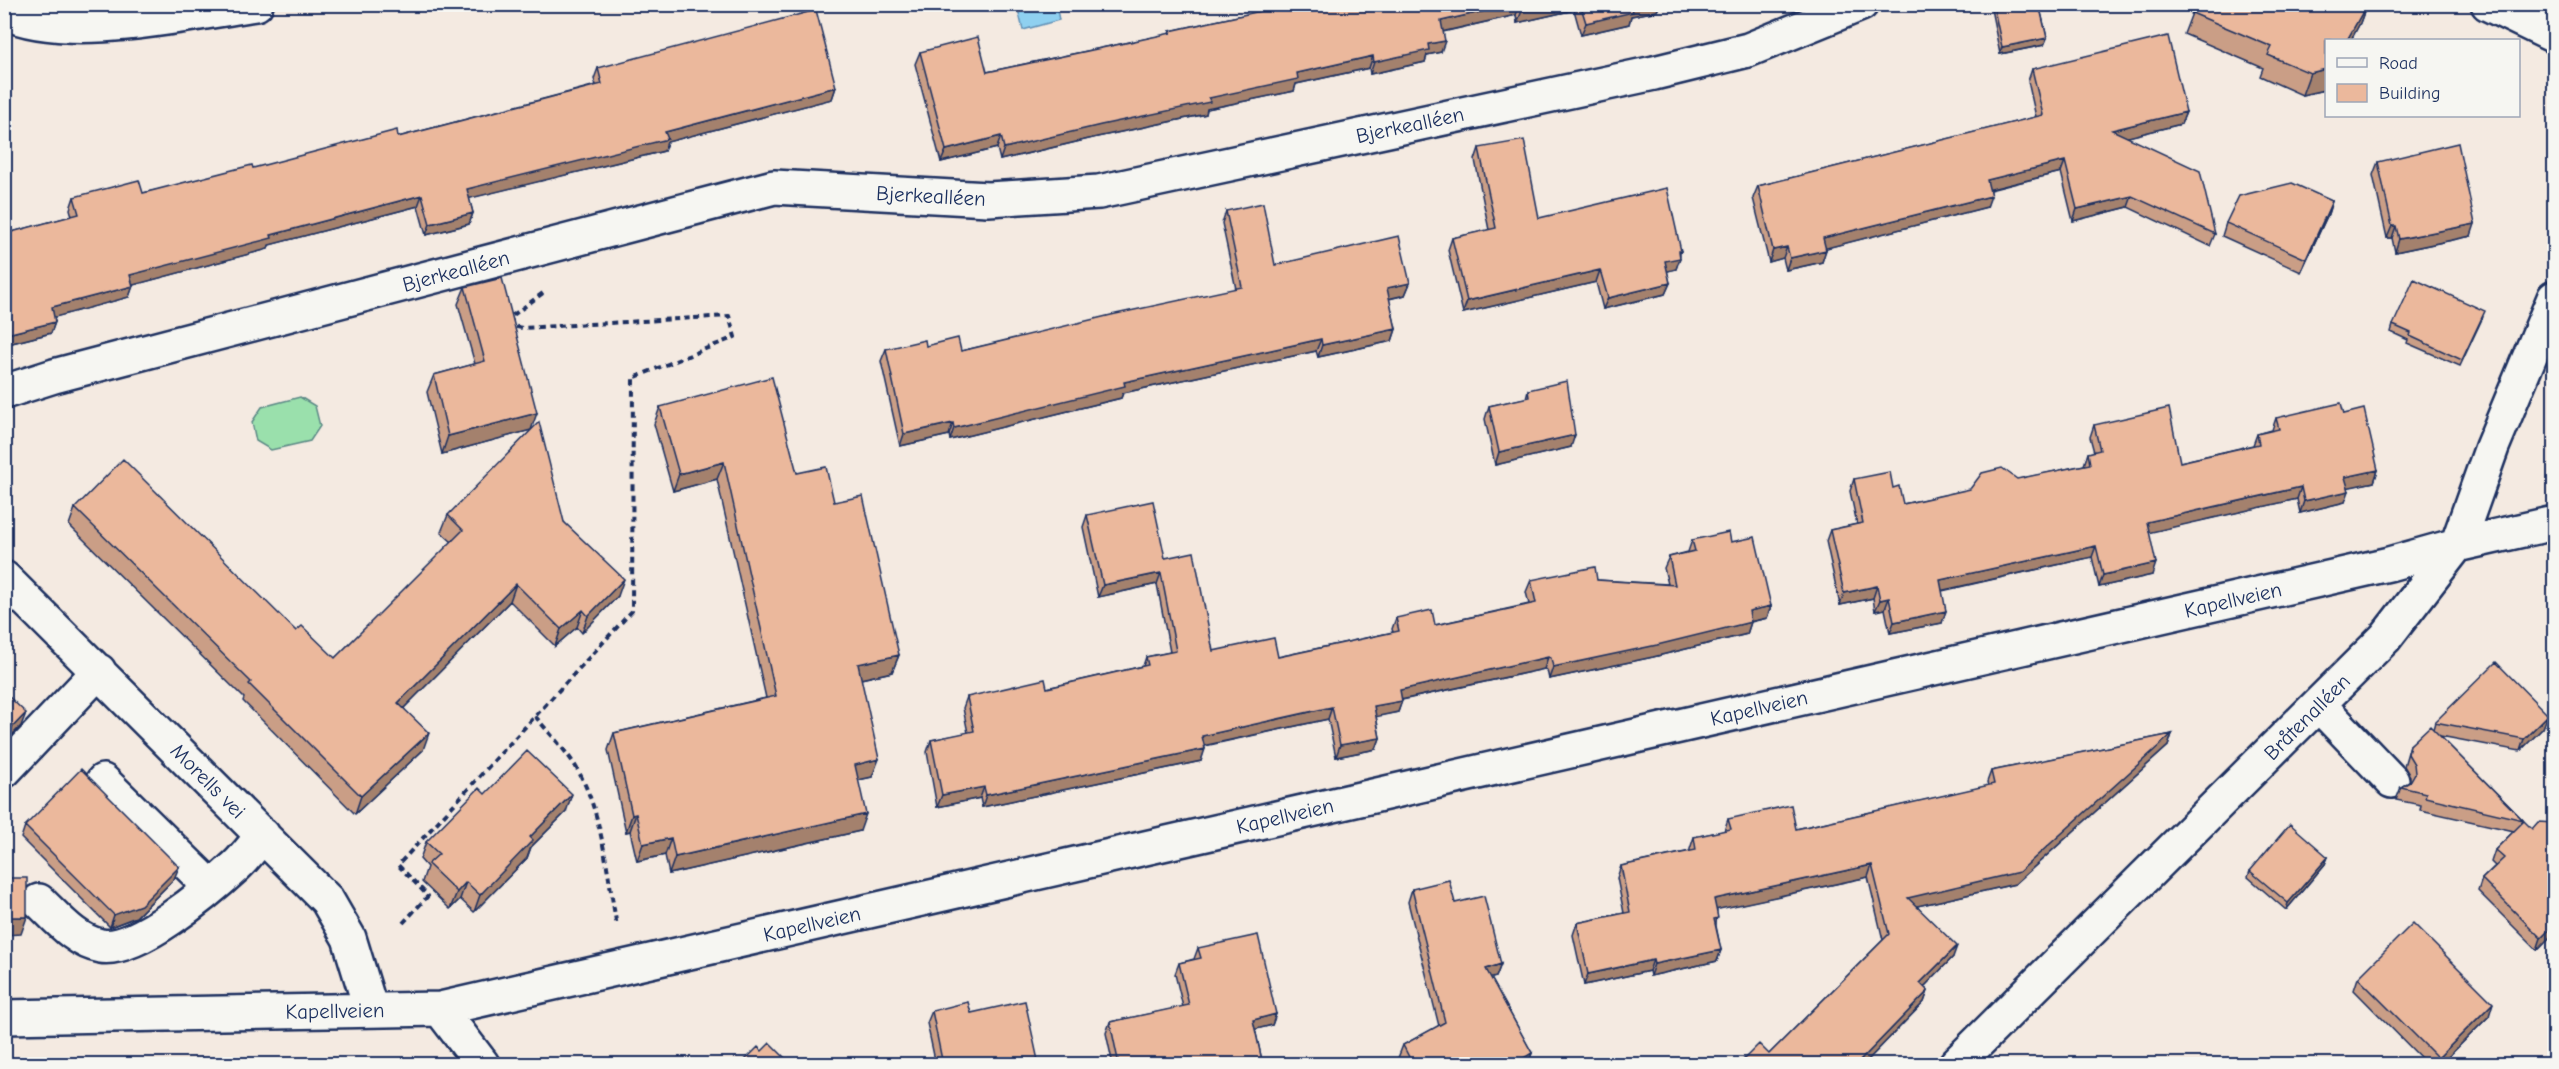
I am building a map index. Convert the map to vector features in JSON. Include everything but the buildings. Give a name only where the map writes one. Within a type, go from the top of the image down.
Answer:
[{"type":"street","points":[[4,12],[70,27],[119,24],[256,4]]},
{"type":"street","name":"Bjerkealléen","points":[[4,392],[54,376],[774,187],[988,199],[1099,192],[1748,50],[1861,4]]},
{"type":"street","points":[[2488,4],[2554,36]]},
{"type":"street","name":"Bråtenalléen","points":[[1956,1065],[2385,638],[2457,545],[2492,447],[2554,298]]},
{"type":"street","name":"Kapellveien","points":[[4,1017],[440,1009],[2389,564],[2457,545],[2554,523]]},
{"type":"street","name":"Morells vei","points":[[4,578],[321,893],[340,919],[349,938],[371,1010]]},
{"type":"street","points":[[4,771],[99,672]]},
{"type":"street","points":[[2319,705],[2392,780]]},
{"type":"street","points":[[104,781],[211,887]]},
{"type":"street","points":[[39,901],[80,938],[99,946],[111,947],[153,930],[236,866],[263,835]]},
{"type":"street","points":[[440,1009],[470,1060]]},
{"type":"path","points":[[403,923],[428,896],[398,865],[633,611],[633,378],[735,337],[729,316],[522,328],[512,326],[512,316],[547,290]]},
{"type":"path","points":[[536,716],[575,766],[587,791],[599,830],[618,931]]},
{"type":"green space","points":[[300,397],[315,406],[320,426],[310,441],[271,450],[256,441],[252,422],[262,407]]},
{"type":"water","points":[[1017,5],[1056,5],[1059,20],[1023,30]]}]
